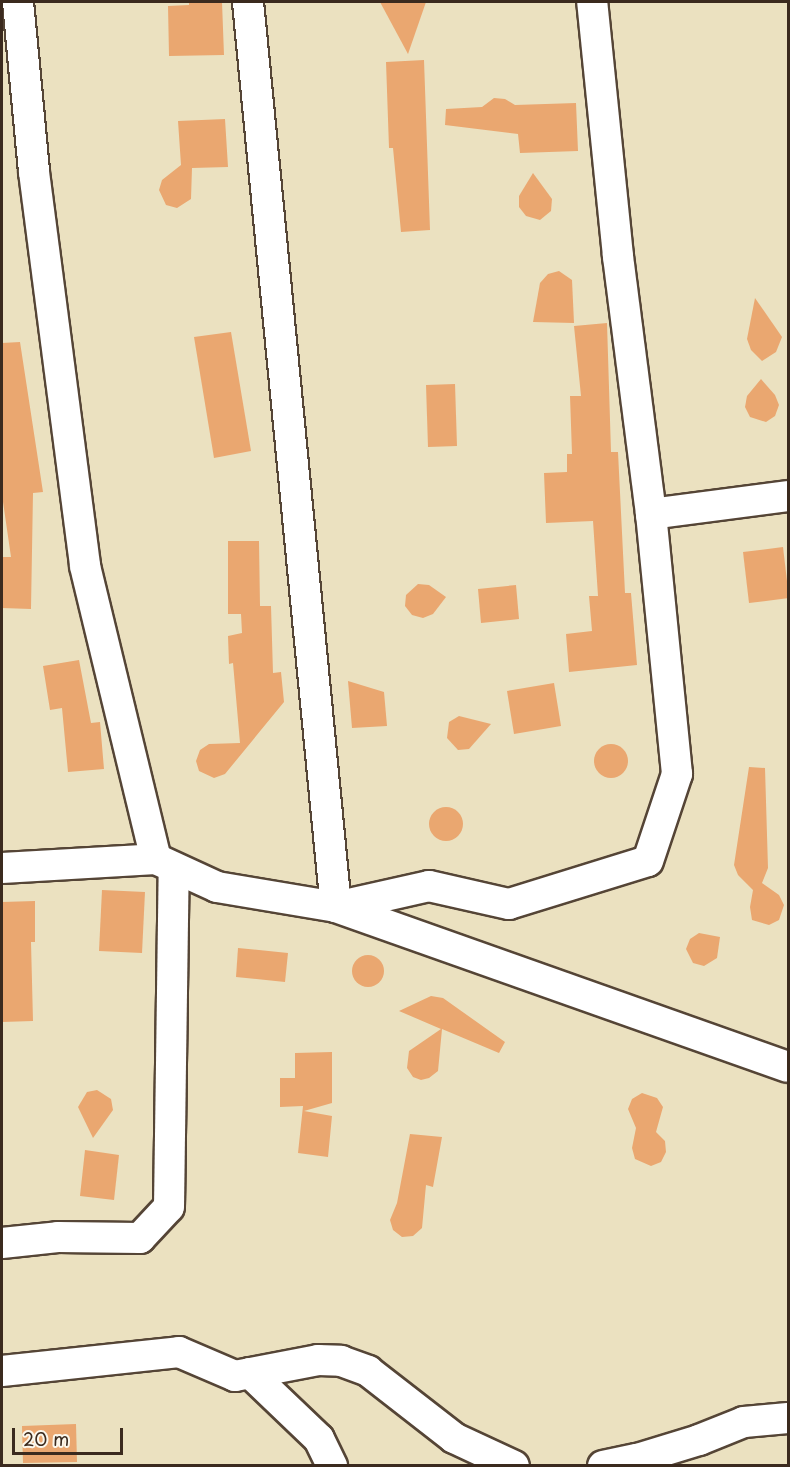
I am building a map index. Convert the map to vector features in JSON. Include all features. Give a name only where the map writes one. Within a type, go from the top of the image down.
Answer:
[{"type":"street","points":[[2,1243],[58,1237],[140,1238],[169,1207],[165,864],[85,566],[34,172],[18,2]]},
{"type":"street","points":[[248,2],[336,907]]},
{"type":"street","points":[[336,907],[429,886],[509,904],[648,861],[677,774],[651,514],[618,256],[592,2]]},
{"type":"street","points":[[651,514],[789,496]]},
{"type":"street","points":[[2,868],[165,864],[217,887],[336,907],[789,1067]]},
{"type":"street","points":[[2,1371],[179,1352],[235,1376],[318,1360],[341,1361],[368,1371],[454,1438],[514,1466]]},
{"type":"street","points":[[250,1373],[319,1439],[332,1466]]},
{"type":"street","points":[[603,1466],[668,1450],[744,1422],[789,1418]]},
{"type":"building","points":[[189,2],[222,2],[224,55],[169,56],[168,6],[189,5]]},
{"type":"building","points":[[380,2],[426,2],[408,54]]},
{"type":"building","points":[[424,60],[430,230],[401,232],[393,148],[389,148],[386,62]]},
{"type":"building","points":[[494,98],[505,99],[515,105],[576,103],[578,151],[520,153],[518,134],[445,125],[446,109],[482,107]]},
{"type":"building","points":[[225,119],[228,167],[192,168],[191,199],[177,208],[166,205],[159,190],[162,180],[181,165],[178,121]]},
{"type":"building","points":[[533,173],[552,199],[551,211],[540,220],[526,216],[519,207],[519,196]]},
{"type":"building","points":[[559,271],[572,280],[574,323],[533,322],[540,283],[548,274]]},
{"type":"building","points":[[755,298],[782,337],[776,352],[762,361],[751,350],[747,339]]},
{"type":"building","points":[[607,323],[611,452],[618,452],[625,593],[631,593],[637,665],[569,672],[566,634],[592,631],[589,596],[598,596],[593,521],[546,523],[544,473],[567,472],[567,454],[572,454],[570,396],[581,396],[574,326]]},
{"type":"building","points":[[231,332],[251,451],[214,458],[194,337]]},
{"type":"building","points":[[20,342],[43,492],[33,493],[31,609],[2,608],[2,557],[11,557],[2,495],[2,343]]},
{"type":"building","points":[[761,379],[775,395],[779,405],[775,416],[766,422],[750,417],[745,407],[747,396]]},
{"type":"building","points":[[455,384],[457,446],[428,447],[426,385]]},
{"type":"building","points":[[228,541],[259,541],[260,606],[271,606],[273,673],[281,672],[284,702],[225,774],[214,778],[199,771],[196,761],[200,750],[209,744],[240,743],[233,663],[229,664],[228,636],[242,633],[241,614],[228,614]]},
{"type":"building","points":[[783,547],[789,598],[749,603],[743,552]]},
{"type":"building","points":[[418,584],[429,585],[446,597],[433,614],[423,618],[412,615],[405,606],[406,595]]},
{"type":"building","points":[[516,585],[519,619],[481,623],[478,589]]},
{"type":"building","points":[[79,660],[91,723],[100,722],[104,769],[68,772],[62,708],[50,710],[43,666]]},
{"type":"building","points":[[348,681],[384,692],[387,726],[352,728]]},
{"type":"building","points":[[554,683],[561,726],[514,734],[507,691]]},
{"type":"building","points":[[459,716],[491,724],[469,749],[458,750],[447,738],[449,722]]},
{"type":"building","points":[[611,744],[623,749],[628,761],[623,773],[611,778],[599,773],[594,761],[599,749]]},
{"type":"building","points":[[749,767],[765,768],[768,868],[762,883],[779,895],[784,905],[779,920],[769,925],[752,920],[750,907],[753,890],[738,875],[734,865]]},
{"type":"building","points":[[446,807],[458,812],[463,824],[458,836],[446,841],[434,836],[429,824],[434,812]]},
{"type":"building","points":[[102,890],[145,892],[142,953],[99,951]]},
{"type":"building","points":[[35,901],[35,942],[31,942],[33,1021],[2,1022],[2,902]]},
{"type":"building","points":[[699,933],[720,937],[717,958],[704,966],[693,963],[686,949],[690,939]]},
{"type":"building","points":[[238,948],[288,953],[285,982],[236,977]]},
{"type":"building","points":[[368,955],[379,960],[384,971],[379,982],[368,987],[357,982],[352,971],[357,960]]},
{"type":"building","points":[[431,996],[443,998],[505,1042],[499,1053],[442,1029],[438,1071],[429,1078],[421,1080],[413,1077],[407,1068],[409,1051],[441,1029],[399,1011]]},
{"type":"building","points":[[332,1052],[332,1103],[304,1111],[332,1116],[328,1157],[298,1153],[303,1106],[280,1107],[280,1078],[295,1078],[295,1053]]},
{"type":"building","points":[[97,1090],[111,1099],[113,1110],[93,1138],[78,1107],[87,1092]]},
{"type":"building","points":[[642,1093],[657,1098],[663,1107],[656,1132],[665,1141],[666,1152],[661,1162],[651,1166],[635,1159],[632,1148],[636,1128],[628,1109],[632,1099]]},
{"type":"building","points":[[410,1134],[442,1137],[433,1187],[426,1185],[422,1228],[413,1236],[402,1237],[393,1230],[390,1220],[397,1203]]},
{"type":"building","points":[[85,1150],[119,1155],[114,1200],[80,1196]]},
{"type":"building","points":[[76,1424],[77,1462],[23,1463],[22,1426]]}]
